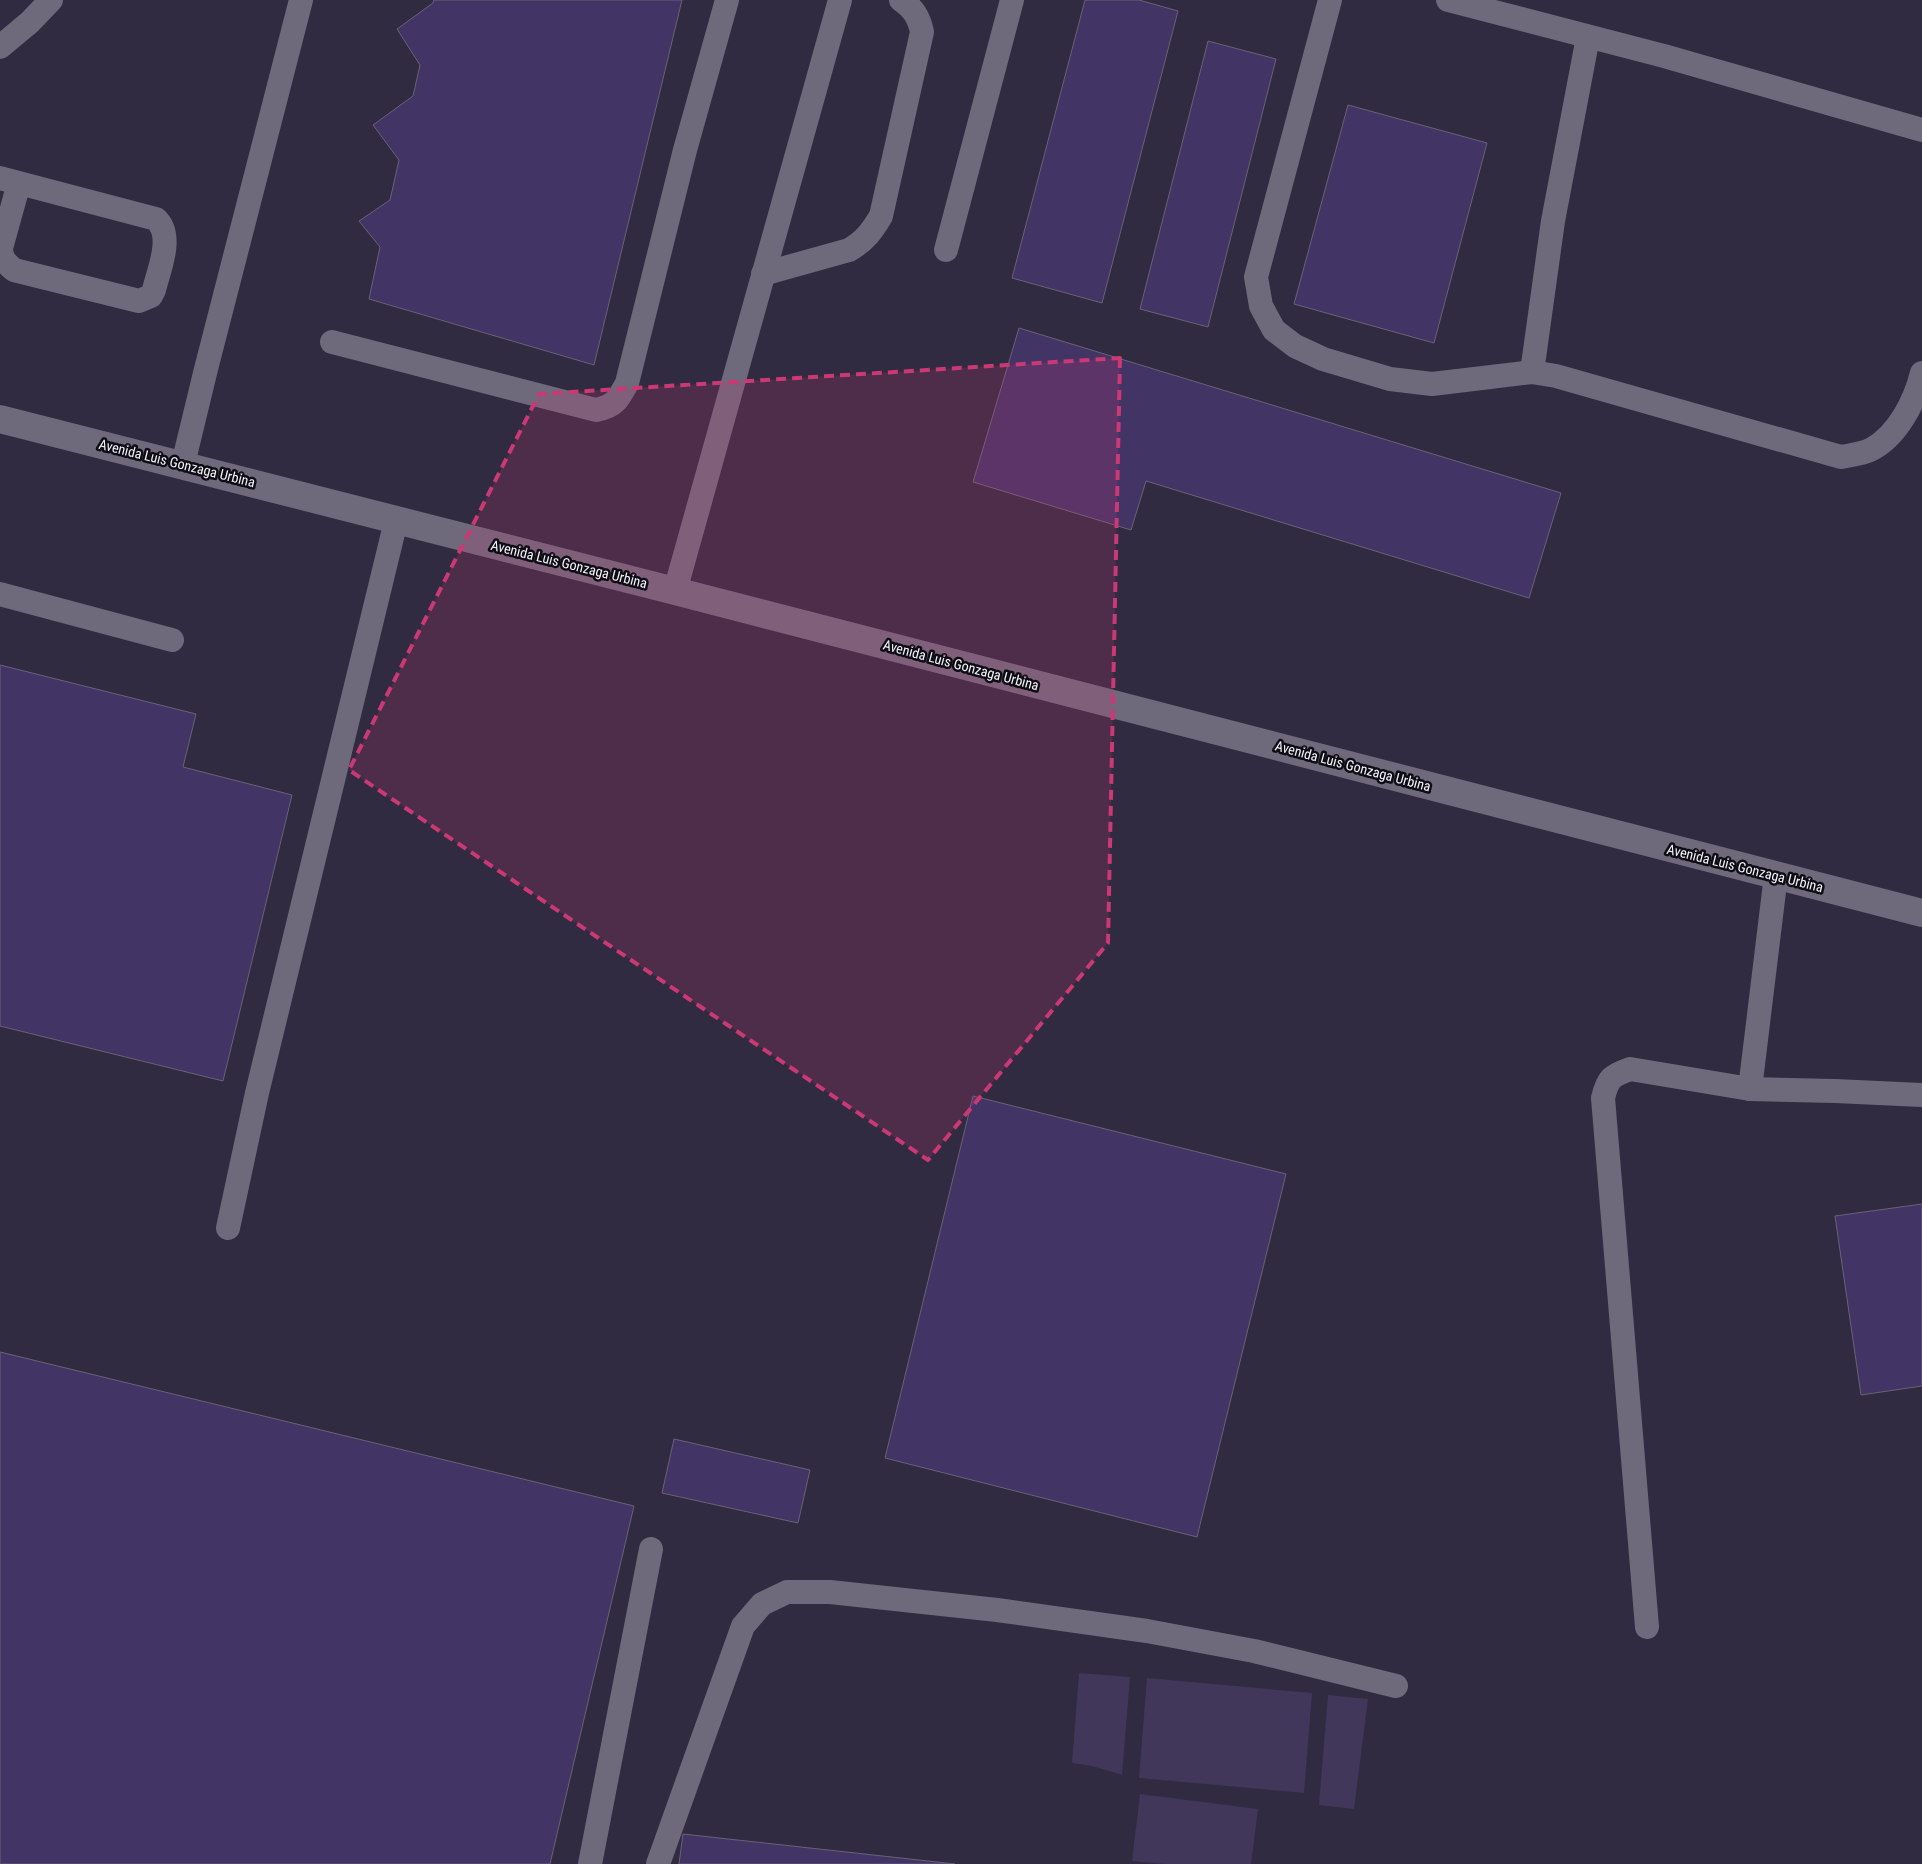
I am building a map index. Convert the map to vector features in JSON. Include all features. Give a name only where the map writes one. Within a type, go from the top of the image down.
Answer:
[{"type":"street","name":"Avenida Luis Gonzaga Urbina","points":[[0,418],[183,464],[396,521],[675,590],[1922,913]]},
{"type":"lane","points":[[0,47],[30,22],[51,0]]},
{"type":"lane","points":[[183,464],[301,0]]},
{"type":"lane","points":[[332,342],[596,410],[608,407],[619,399],[627,383],[686,150],[727,0]]},
{"type":"lane","points":[[675,590],[840,0]]},
{"type":"lane","points":[[763,274],[849,250],[862,243],[872,232],[880,216],[922,32],[920,22],[914,11],[901,0]]},
{"type":"lane","points":[[946,250],[1012,0]]},
{"type":"lane","points":[[1330,0],[1256,277],[1261,306],[1274,330],[1295,346],[1322,359],[1390,379],[1432,384],[1532,372],[1566,379],[1841,457],[1871,450],[1891,434],[1906,414],[1919,385],[1922,373]]},
{"type":"lane","points":[[1448,0],[1664,56],[1922,130]]},
{"type":"lane","points":[[1532,372],[1553,221],[1588,37]]},
{"type":"lane","points":[[9,181],[156,219],[162,224],[166,240],[154,290],[150,296],[139,301],[14,270],[6,264],[1,256],[1,248],[9,181]]},
{"type":"lane","points":[[228,1228],[257,1093],[396,521]]},
{"type":"lane","points":[[0,594],[172,640]]},
{"type":"lane","points":[[1750,1089],[1776,875]]},
{"type":"lane","points":[[1647,1627],[1602,1098],[1607,1082],[1614,1075],[1630,1069],[1750,1089],[1922,1095]]},
{"type":"lane","points":[[590,1864],[651,1549]]},
{"type":"lane","points":[[658,1864],[743,1626],[762,1604],[787,1592],[830,1592],[997,1610],[1147,1631],[1254,1651],[1396,1686]]},
{"type":"highlighted area","points":[[1120,358],[1108,943],[928,1160],[349,770],[539,394]]},
{"type":"shaded area","points":[[0,0],[1922,0],[1922,1864],[0,1864]]},
{"type":"shaded area","points":[[1079,1673],[1130,1677],[1122,1775],[1092,1766],[1072,1763]]},
{"type":"shaded area","points":[[1147,1678],[1312,1693],[1304,1793],[1139,1778]]},
{"type":"shaded area","points":[[1328,1695],[1368,1699],[1354,1809],[1319,1805]]},
{"type":"shaded area","points":[[1140,1794],[1258,1809],[1251,1864],[1165,1864],[1132,1861]]},
{"type":"building","points":[[434,0],[682,0],[594,365],[369,299],[380,247],[359,221],[390,200],[399,160],[373,125],[413,96],[420,65],[397,29],[433,3]]},
{"type":"building","points":[[1085,0],[1139,0],[1178,11],[1102,303],[1012,278]]},
{"type":"building","points":[[1208,41],[1276,59],[1208,327],[1140,309]]},
{"type":"building","points":[[1348,105],[1487,143],[1434,343],[1294,304]]},
{"type":"building","points":[[1019,328],[1561,493],[1529,598],[1146,481],[1131,530],[973,482]]},
{"type":"building","points":[[0,665],[196,714],[183,767],[292,795],[223,1081],[0,1026]]},
{"type":"building","points":[[973,1096],[1286,1174],[1197,1537],[885,1458]]},
{"type":"building","points":[[1922,1204],[1922,1386],[1861,1395],[1835,1216]]},
{"type":"building","points":[[0,1352],[634,1506],[550,1864],[0,1864]]},
{"type":"building","points":[[674,1439],[810,1470],[798,1523],[662,1493]]},
{"type":"building","points":[[683,1834],[955,1864],[679,1864]]}]
